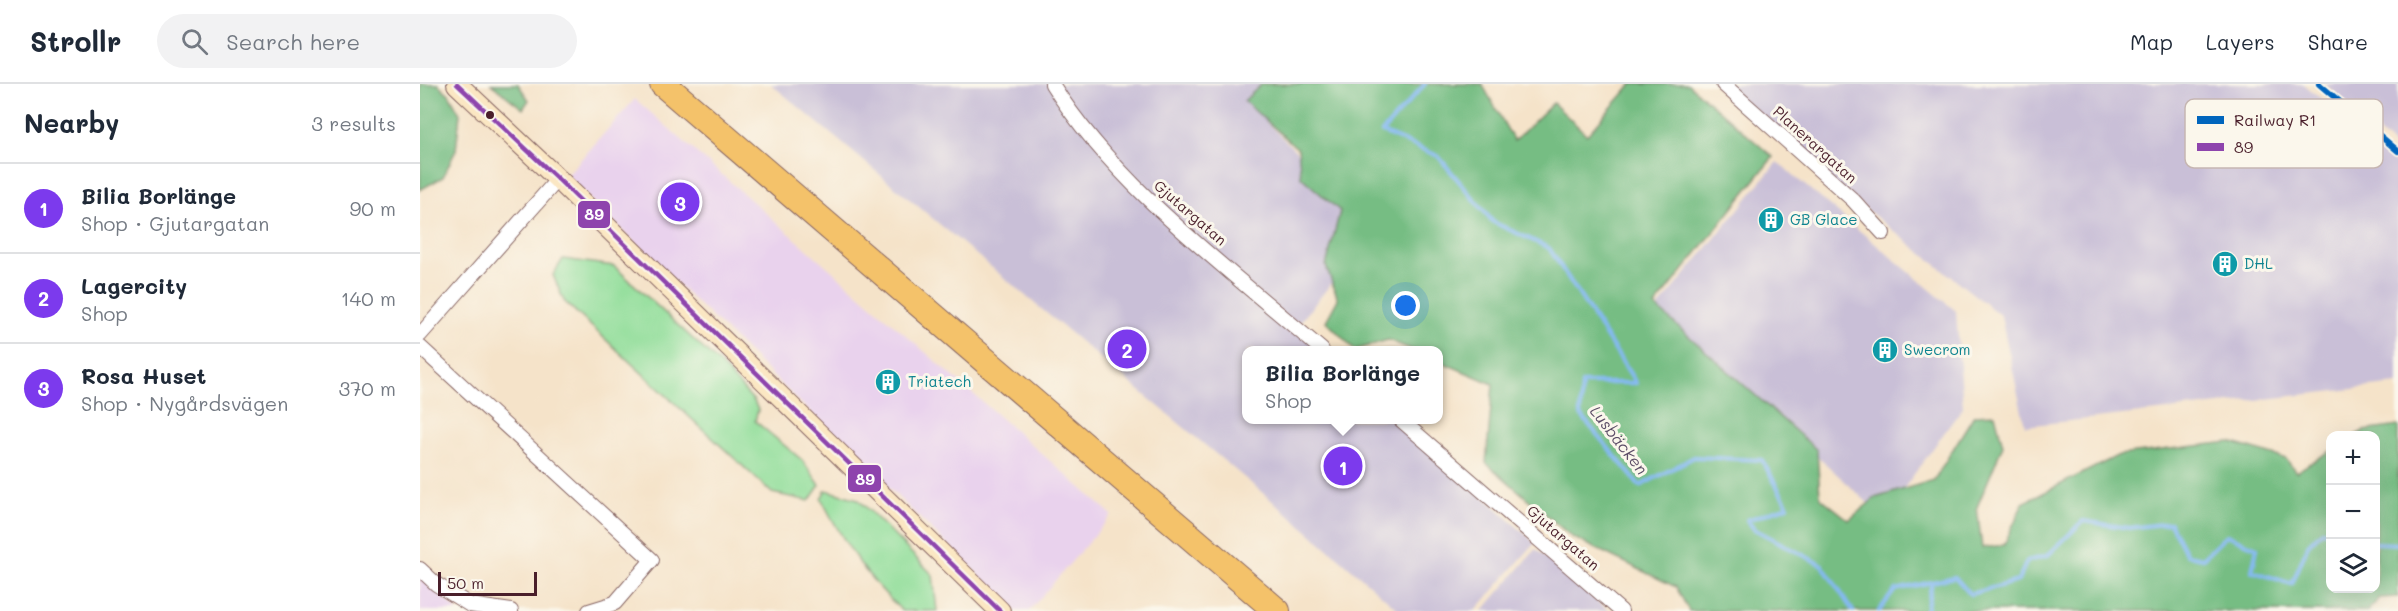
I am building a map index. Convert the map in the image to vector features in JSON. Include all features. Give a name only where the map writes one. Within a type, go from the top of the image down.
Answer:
[{"type":"highway","points":[[644,84],[1256,611]]},
{"type":"highway","points":[[663,84],[1277,611]]},
{"type":"street","points":[[457,84],[558,179],[1000,611]]},
{"type":"street","name":"Gjutargatan","points":[[1052,84],[1066,106],[1124,177],[1316,346]]},
{"type":"street","name":"Planerargatan","points":[[1723,84],[1853,200],[1883,233]]},
{"type":"street","points":[[420,335],[558,179]]},
{"type":"street","points":[[420,347],[652,560],[615,603],[589,611]]},
{"type":"street","name":"Gjutargatan","points":[[1406,424],[1621,611]]},
{"type":"street","points":[[420,569],[436,584],[470,605],[511,611]]},
{"type":"shaded area","points":[[771,84],[1272,84],[1265,121],[1375,229],[1297,326],[1319,346],[1242,346],[1242,424],[1403,424],[1535,543],[1475,611],[1400,611],[1288,514]]},
{"type":"shaded area","points":[[1723,84],[2304,84],[2321,99],[2185,99],[2185,168],[2383,168],[2383,152],[2398,165],[2398,384],[2025,426],[2001,316],[1837,186]]},
{"type":"shaded area","points":[[2325,84],[2398,84],[2398,150],[2383,136],[2383,99],[2342,99]]},
{"type":"shaded area","points":[[635,99],[1112,515],[1029,611],[1016,611],[566,176]]},
{"type":"shaded area","points":[[1777,162],[1956,311],[1963,407],[1883,517],[1658,308]]},
{"type":"shaded area","points":[[1536,549],[1609,611],[1483,611]]},
{"type":"shaded area","points":[[420,576],[458,611],[420,611]]},
{"type":"green space","points":[[420,84],[438,84],[449,94],[460,114],[456,150],[443,177],[420,190]]},
{"type":"green space","points":[[491,84],[518,84],[529,100],[523,109]]},
{"type":"green space","points":[[1262,84],[1482,84],[1514,141],[1553,103],[1587,135],[1632,84],[1688,84],[1773,157],[1655,306],[1817,450],[1820,497],[1849,520],[1875,498],[1934,480],[1974,415],[1995,414],[2003,445],[1977,507],[1982,548],[2004,545],[2023,503],[2119,455],[2230,442],[2286,459],[2296,472],[2326,453],[2326,593],[2380,593],[2380,431],[2363,431],[2398,426],[2398,597],[2380,598],[2367,611],[1689,611],[1676,587],[1572,537],[1486,463],[1493,384],[1443,363],[1443,346],[1403,346],[1388,340],[1368,346],[1351,346],[1326,321],[1338,299],[1326,266],[1340,211],[1301,177],[1298,149],[1244,101]]},
{"type":"green space","points":[[563,259],[614,266],[721,365],[754,401],[758,410],[755,421],[802,460],[820,485],[809,501],[772,493],[564,301],[553,275]]},
{"type":"green space","points":[[826,490],[858,499],[933,575],[937,611],[902,611],[889,597],[856,558],[838,530],[821,498]]},
{"type":"waterway","name":"Lusbäcken","points":[[1425,84],[1382,132],[1438,156],[1493,222],[1549,248],[1636,383],[1582,383],[1580,414],[1640,486],[1694,457],[1762,460],[1788,506],[1747,520],[1754,529],[1822,565],[1853,611]]},
{"type":"waterway","name":"Lusbäcken","points":[[1879,611],[1895,590],[1955,577],[1970,594],[2018,581],[2027,561],[2047,556],[2083,521],[2129,528],[2170,523],[2187,555],[2203,558],[2227,535],[2257,548],[2252,571],[2292,584],[2308,545],[2322,531],[2326,532]]},
{"type":"waterway","name":"Lusbäcken","points":[[2380,543],[2398,544]]},
{"type":"waterway","points":[[1926,611],[1932,582]]},
{"type":"rail line","name":"R1","points":[[2319,84],[2337,99]]},
{"type":"rail line","name":"R1","points":[[2383,138],[2398,151]]},
{"type":"transit line","name":"89","points":[[457,84],[558,179],[1000,611]]},
{"type":"place","name":"Rosa Huset","points":[[680,202]]},
{"type":"place","name":"GB Glace","points":[[1771,220]]},
{"type":"place","name":"DHL","points":[[2225,264]]},
{"type":"place","name":"Lagercity","points":[[1127,349]]},
{"type":"place","name":"Swecrom","points":[[1885,350]]},
{"type":"place","name":"Triatech","points":[[888,382]]},
{"type":"place","name":"Bilia Borlänge","points":[[1343,466]]}]
